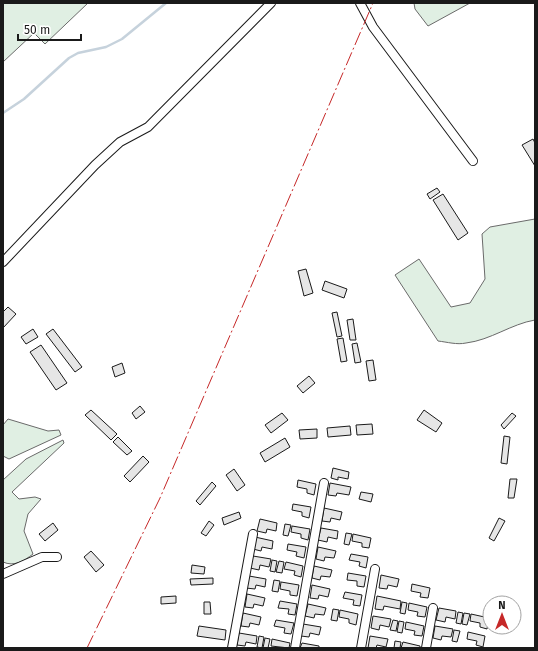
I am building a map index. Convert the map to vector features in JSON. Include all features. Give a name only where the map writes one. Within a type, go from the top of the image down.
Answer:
[{"type":"street","points":[[3,262],[95,165],[120,142],[148,127],[271,3]]},
{"type":"street","points":[[360,3],[373,27],[473,162]]},
{"type":"street","points":[[295,648],[324,483]]},
{"type":"street","points":[[232,648],[253,534]]},
{"type":"street","points":[[3,574],[42,557],[57,557]]},
{"type":"street","points":[[361,648],[375,568]]},
{"type":"street","points":[[426,648],[433,608]]},
{"type":"green space","points":[[3,3],[88,3],[45,44],[34,33],[3,62]]},
{"type":"green space","points":[[414,3],[470,3],[428,26],[415,9]]},
{"type":"green space","points":[[535,219],[535,320],[526,322],[484,339],[463,344],[438,341],[395,275],[419,259],[451,307],[470,303],[485,279],[482,234],[490,227]]},
{"type":"green space","points":[[8,419],[48,431],[59,430],[61,435],[9,459],[3,456],[3,425]]},
{"type":"green space","points":[[63,440],[64,443],[12,492],[19,499],[35,497],[41,499],[28,514],[24,531],[33,554],[15,564],[3,562],[3,480],[26,459]]},
{"type":"building","points":[[533,139],[535,143],[535,166],[522,145]]},
{"type":"building","points":[[437,188],[440,192],[430,199],[427,194]]},
{"type":"building","points":[[443,194],[468,233],[458,240],[433,200]]},
{"type":"building","points":[[306,269],[313,293],[304,296],[298,271]]},
{"type":"building","points":[[325,281],[347,289],[344,298],[322,290]]},
{"type":"building","points":[[8,307],[16,314],[3,328],[3,312]]},
{"type":"building","points":[[337,312],[342,336],[337,337],[332,313]]},
{"type":"building","points":[[353,319],[356,340],[350,340],[347,320]]},
{"type":"building","points":[[33,329],[38,337],[26,344],[21,337]]},
{"type":"building","points":[[53,329],[82,367],[75,372],[46,334]]},
{"type":"building","points":[[343,338],[347,361],[341,362],[337,339]]},
{"type":"building","points":[[357,343],[361,362],[355,363],[352,344]]},
{"type":"building","points":[[41,345],[67,383],[56,390],[30,352]]},
{"type":"building","points":[[373,360],[376,380],[369,381],[366,361]]},
{"type":"building","points":[[122,363],[125,373],[115,377],[112,367]]},
{"type":"building","points":[[309,376],[315,383],[303,393],[297,386]]},
{"type":"building","points":[[140,406],[145,412],[136,419],[132,413]]},
{"type":"building","points":[[91,410],[117,434],[111,440],[85,415]]},
{"type":"building","points":[[424,410],[442,423],[436,432],[417,420]]},
{"type":"building","points":[[282,413],[288,420],[271,433],[265,425]]},
{"type":"building","points":[[512,413],[516,416],[504,429],[501,425]]},
{"type":"building","points":[[372,424],[373,434],[357,435],[356,425]]},
{"type":"building","points":[[350,426],[351,435],[328,437],[327,428]]},
{"type":"building","points":[[317,429],[317,438],[300,439],[299,430]]},
{"type":"building","points":[[504,436],[510,437],[507,464],[501,463]]},
{"type":"building","points":[[118,437],[132,451],[127,455],[113,442]]},
{"type":"building","points":[[285,438],[290,447],[265,462],[260,453]]},
{"type":"building","points":[[143,456],[149,462],[130,482],[124,476]]},
{"type":"building","points":[[333,468],[349,472],[348,479],[338,477],[338,480],[331,478]]},
{"type":"building","points":[[234,469],[245,485],[237,491],[226,475]]},
{"type":"building","points":[[510,479],[517,479],[514,498],[508,498]]},
{"type":"building","points":[[298,480],[316,484],[314,495],[307,493],[307,489],[297,487]]},
{"type":"building","points":[[212,482],[216,486],[200,505],[196,501]]},
{"type":"building","points":[[330,483],[351,487],[349,495],[337,493],[336,496],[328,495]]},
{"type":"building","points":[[361,492],[373,494],[371,502],[359,499]]},
{"type":"building","points":[[293,504],[311,507],[309,518],[302,516],[302,512],[292,510]]},
{"type":"building","points":[[324,508],[342,512],[340,520],[331,518],[330,522],[322,521]]},
{"type":"building","points":[[239,512],[241,518],[224,525],[222,518]]},
{"type":"building","points":[[499,518],[505,521],[494,541],[489,538]]},
{"type":"building","points":[[260,519],[277,523],[276,531],[267,529],[266,533],[257,531]]},
{"type":"building","points":[[209,521],[214,525],[206,536],[201,533]]},
{"type":"building","points":[[53,523],[58,530],[45,541],[39,534]]},
{"type":"building","points":[[285,524],[291,525],[288,536],[283,535]]},
{"type":"building","points":[[292,526],[310,529],[308,540],[301,538],[301,534],[291,532]]},
{"type":"building","points":[[321,528],[338,531],[337,539],[328,537],[327,542],[318,540]]},
{"type":"building","points":[[346,533],[352,534],[349,545],[344,544]]},
{"type":"building","points":[[353,534],[371,538],[369,548],[362,547],[362,543],[352,541]]},
{"type":"building","points":[[255,537],[273,541],[272,549],[262,547],[261,551],[253,549]]},
{"type":"building","points":[[288,544],[306,547],[304,558],[296,556],[297,552],[287,550]]},
{"type":"building","points":[[318,547],[336,551],[334,558],[325,557],[324,561],[316,559]]},
{"type":"building","points":[[91,551],[104,565],[96,572],[84,557]]},
{"type":"building","points":[[351,554],[368,557],[366,568],[359,566],[360,562],[349,560]]},
{"type":"building","points":[[253,556],[271,559],[269,567],[260,565],[259,570],[250,568]]},
{"type":"building","points":[[272,560],[277,561],[275,572],[270,571]]},
{"type":"building","points":[[279,561],[284,562],[282,573],[276,572]]},
{"type":"building","points":[[286,562],[303,566],[301,577],[294,575],[295,571],[284,569]]},
{"type":"building","points":[[192,565],[205,567],[204,574],[191,573]]},
{"type":"building","points":[[314,566],[332,570],[330,577],[321,576],[320,580],[312,578]]},
{"type":"building","points":[[348,573],[366,576],[364,587],[357,586],[357,581],[347,580]]},
{"type":"building","points":[[381,575],[399,579],[397,587],[388,585],[387,589],[379,588]]},
{"type":"building","points":[[249,576],[266,579],[265,587],[256,585],[255,589],[246,588]]},
{"type":"building","points":[[213,578],[213,584],[191,585],[190,579]]},
{"type":"building","points":[[274,580],[280,581],[278,592],[272,591]]},
{"type":"building","points":[[281,582],[299,585],[297,596],[290,595],[290,591],[280,589]]},
{"type":"building","points":[[412,584],[430,588],[428,598],[420,597],[421,593],[411,591]]},
{"type":"building","points":[[312,585],[330,589],[328,597],[319,595],[318,599],[310,598]]},
{"type":"building","points":[[345,592],[362,595],[360,606],[353,605],[354,600],[343,598]]},
{"type":"building","points":[[247,594],[265,598],[263,606],[254,604],[253,608],[245,607]]},
{"type":"building","points":[[176,596],[176,603],[161,604],[161,597]]},
{"type":"building","points":[[377,596],[401,601],[400,609],[384,606],[383,610],[375,609]]},
{"type":"building","points":[[280,601],[297,604],[295,615],[288,614],[289,609],[278,608]]},
{"type":"building","points":[[204,602],[210,602],[211,614],[204,614]]},
{"type":"building","points":[[402,602],[407,603],[405,614],[400,613]]},
{"type":"building","points":[[409,603],[427,607],[425,617],[417,616],[418,612],[408,610]]},
{"type":"building","points":[[308,604],[326,608],[324,615],[315,614],[314,618],[305,616]]},
{"type":"building","points":[[439,608],[456,611],[455,619],[446,617],[445,622],[436,620]]},
{"type":"building","points":[[333,609],[339,610],[337,621],[331,620]]},
{"type":"building","points":[[340,610],[358,614],[356,625],[349,623],[349,619],[339,617]]},
{"type":"building","points":[[458,612],[463,613],[461,624],[456,623]]},
{"type":"building","points":[[243,613],[261,617],[259,625],[250,623],[249,627],[241,626]]},
{"type":"building","points":[[464,613],[470,614],[467,625],[462,624]]},
{"type":"building","points":[[471,614],[482,616],[482,628],[480,627],[480,623],[470,621]]},
{"type":"building","points":[[373,616],[391,619],[389,627],[380,625],[379,630],[371,628]]},
{"type":"building","points":[[276,620],[294,623],[291,634],[284,633],[285,628],[274,626]]},
{"type":"building","points":[[393,620],[398,621],[396,631],[390,630]]},
{"type":"building","points":[[399,621],[404,622],[402,633],[397,632]]},
{"type":"building","points":[[406,622],[424,626],[422,636],[414,635],[415,631],[405,629]]},
{"type":"building","points":[[303,624],[321,627],[319,635],[310,633],[309,637],[301,636]]},
{"type":"building","points":[[199,626],[226,630],[225,640],[197,636]]},
{"type":"building","points":[[435,626],[453,629],[451,637],[442,636],[441,640],[433,638]]},
{"type":"building","points":[[454,630],[460,631],[457,642],[452,641]]},
{"type":"building","points":[[468,632],[485,636],[483,647],[476,645],[477,641],[467,639]]},
{"type":"building","points":[[239,633],[257,636],[256,644],[246,642],[245,646],[237,645]]},
{"type":"building","points":[[259,636],[264,637],[262,648],[257,647]]},
{"type":"building","points":[[370,636],[388,639],[386,647],[377,645],[376,648],[368,648]]},
{"type":"building","points":[[265,638],[270,639],[268,648],[263,648]]},
{"type":"building","points":[[272,639],[290,643],[289,648],[271,646]]},
{"type":"building","points":[[395,641],[401,642],[400,648],[394,648]]},
{"type":"building","points":[[403,642],[420,646],[420,648],[401,648]]},
{"type":"building","points":[[302,643],[319,646],[319,648],[300,648]]},
{"type":"waterway","points":[[3,113],[24,99],[69,58],[78,53],[106,47],[122,39],[166,3]]},
{"type":"power","points":[[87,648],[160,498],[373,3]]}]
